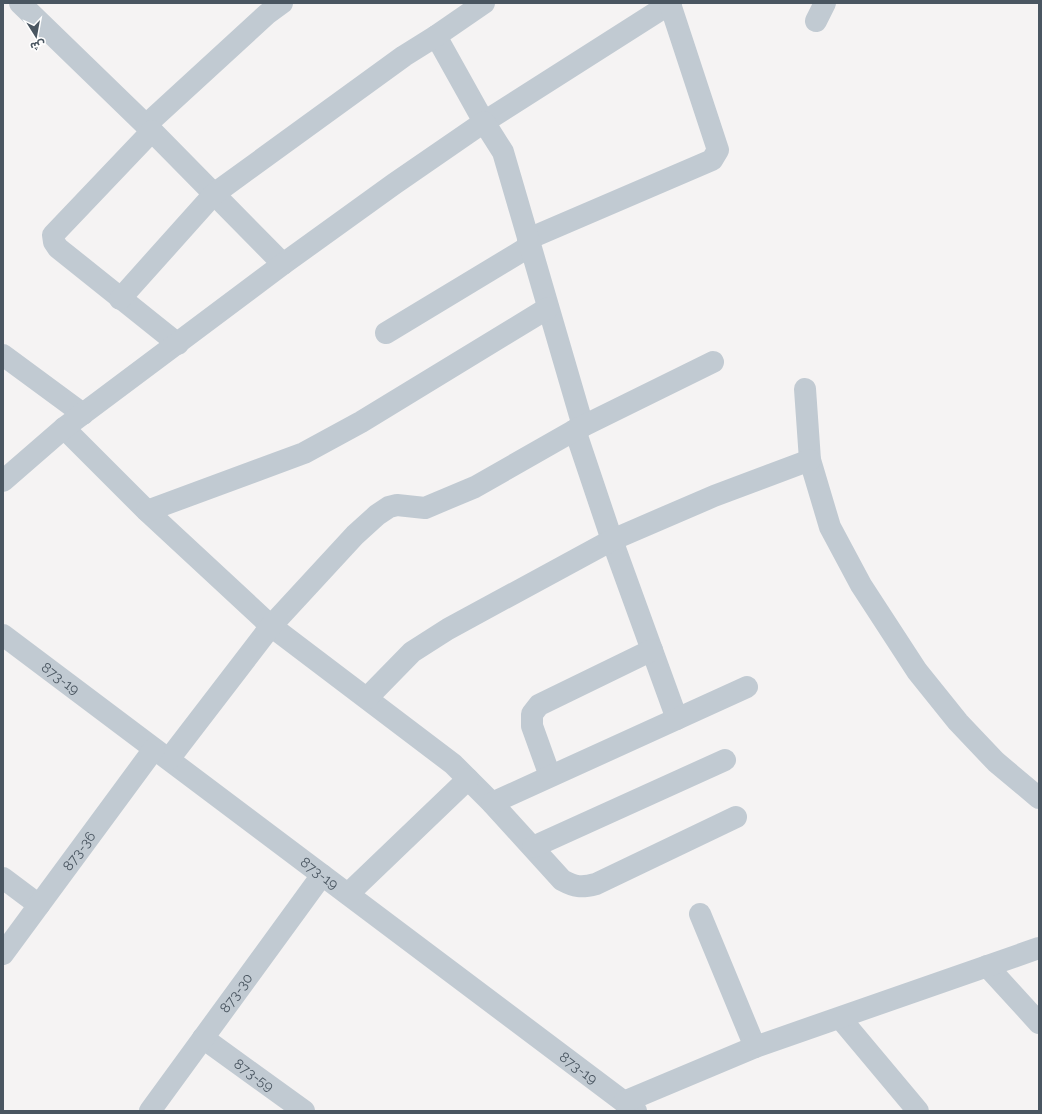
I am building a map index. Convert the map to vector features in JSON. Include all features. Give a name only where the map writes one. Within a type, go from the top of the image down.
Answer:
[{"type":"street","points":[[20,3],[149,128],[283,264]]},
{"type":"street","points":[[120,299],[214,194],[404,56],[484,3]]},
{"type":"street","points":[[3,481],[64,428],[283,264],[394,184],[484,122],[671,3],[718,150],[712,160],[529,242],[386,333]]},
{"type":"street","points":[[178,344],[58,248],[54,242],[53,235],[149,128],[269,7]]},
{"type":"street","points":[[436,36],[484,122],[503,152],[548,308],[579,428],[612,540],[677,719]]},
{"type":"street","points":[[147,511],[304,453],[361,422],[548,308]]},
{"type":"street","points":[[3,355],[83,414]]},
{"type":"street","name":"873-36","points":[[3,954],[39,904],[162,754],[272,626],[355,535],[377,515],[389,507],[397,505],[425,508],[475,487],[579,428],[713,362]]},
{"type":"street","points":[[805,389],[810,460],[830,527],[861,585],[917,671],[958,722],[996,762],[1039,798]]},
{"type":"street","points":[[64,428],[147,511],[272,626],[453,764],[492,803],[562,880],[574,886],[584,887],[596,884],[736,817]]},
{"type":"street","points":[[367,698],[412,652],[448,629],[612,540],[714,496],[810,460]]},
{"type":"street","name":"873-19","points":[[3,635],[630,1106]]},
{"type":"street","points":[[550,776],[532,726],[532,714],[539,705],[652,650]]},
{"type":"street","points":[[492,803],[747,687]]},
{"type":"street","points":[[533,847],[725,760]]},
{"type":"street","points":[[348,894],[468,779]]},
{"type":"street","name":"873-30","points":[[150,1111],[322,875]]},
{"type":"street","points":[[3,878],[39,904]]},
{"type":"street","points":[[700,914],[755,1048]]},
{"type":"street","points":[[630,1106],[755,1048],[1039,948]]},
{"type":"street","points":[[987,966],[1039,1023]]},
{"type":"street","points":[[840,1018],[918,1111]]},
{"type":"street","name":"873-59","points":[[203,1038],[304,1111]]}]
